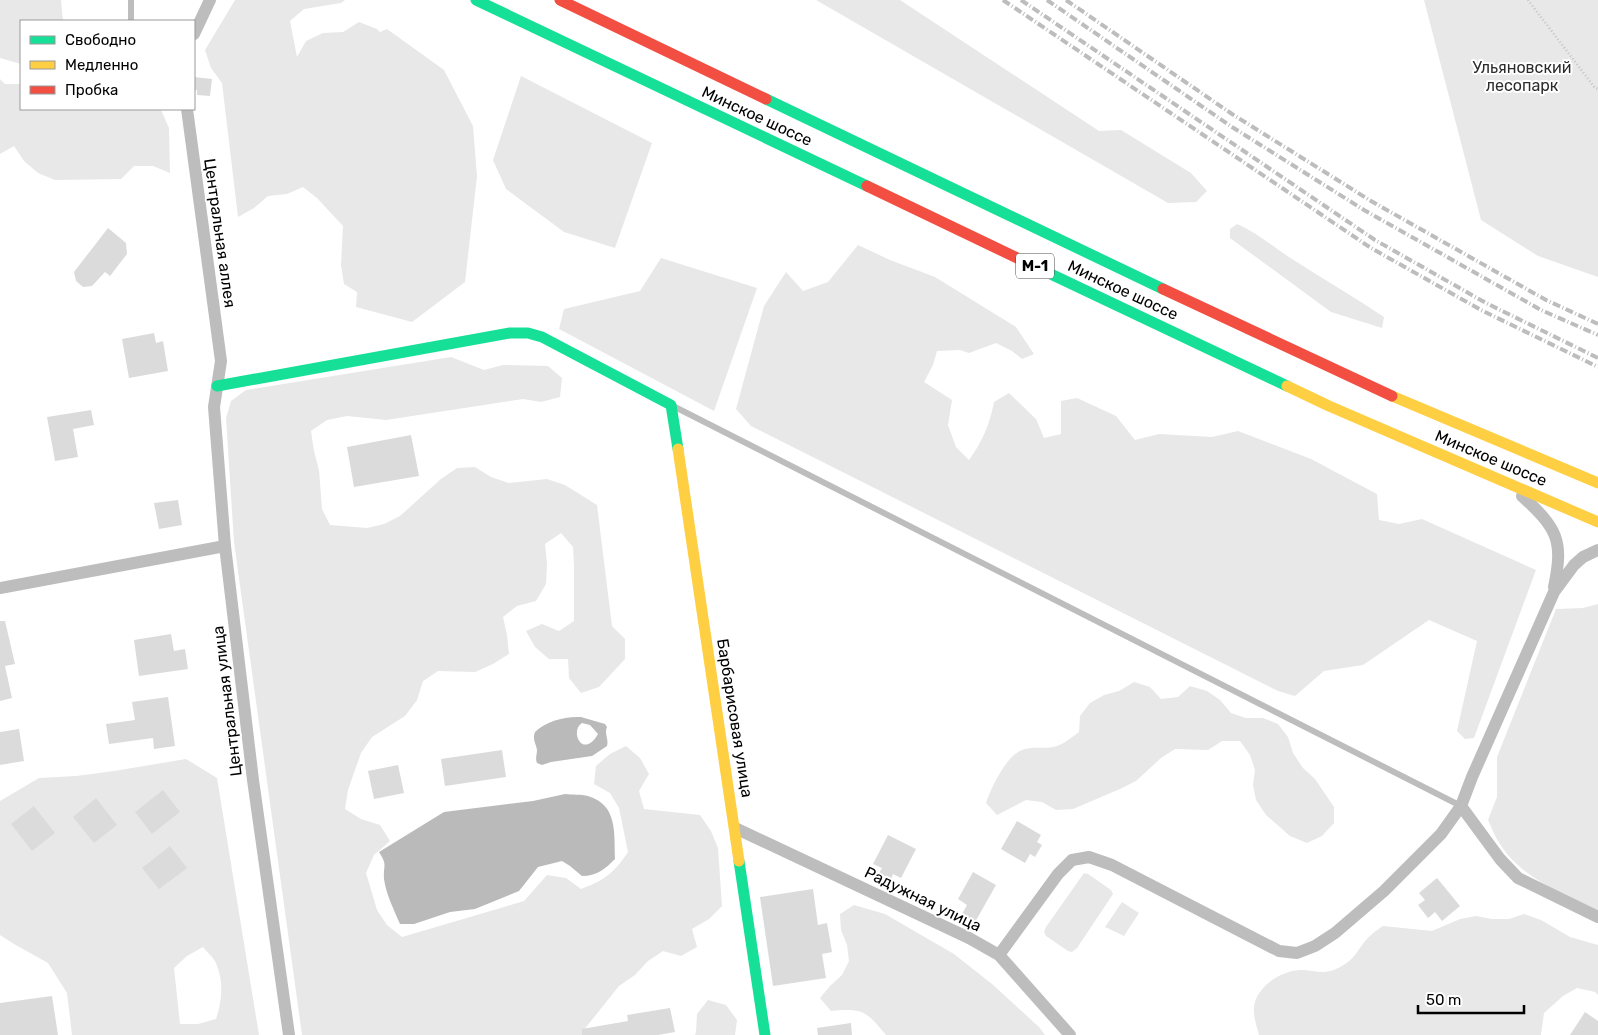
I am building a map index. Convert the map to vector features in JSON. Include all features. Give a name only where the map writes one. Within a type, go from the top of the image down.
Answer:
[{"type":"main road","name":"Минское шоссе","points":[[476,0],[1329,406],[1598,522]]},
{"type":"main road","name":"Минское шоссе","points":[[560,0],[1186,300],[1399,398],[1598,483]]},
{"type":"main road","points":[[217,386],[510,333],[528,333],[542,336],[671,405]]},
{"type":"main road","name":"Барбарисовая улица","points":[[671,405],[765,1035]]},
{"type":"street","points":[[195,32],[210,0]]},
{"type":"street","name":"Центральная аллея","points":[[187,110],[221,361]]},
{"type":"street","name":"Центральная улица","points":[[221,361],[214,407],[225,546],[253,780],[289,1035]]},
{"type":"street","points":[[1493,476],[1516,490],[1536,509],[1549,524],[1556,537],[1559,550],[1554,592]]},
{"type":"street","points":[[0,588],[225,546]]},
{"type":"street","points":[[999,955],[1058,874],[1072,860],[1089,857],[1112,865],[1280,951],[1297,953],[1315,946],[1335,933],[1384,891],[1441,834],[1461,806],[1554,592],[1574,565],[1583,557],[1598,550]]},
{"type":"street","points":[[1461,806],[1500,860],[1518,878],[1598,917]]},
{"type":"street","name":"Радужная улица","points":[[735,828],[969,938],[999,955],[1070,1035]]},
{"type":"lane","points":[[131,0],[131,20]]},
{"type":"lane","points":[[671,405],[1461,806]]},
{"type":"path","points":[[1528,0],[1595,88],[1598,89]]},
{"type":"green space","points":[[0,0],[61,0],[63,20],[20,20],[20,64],[0,58]]},
{"type":"green space","points":[[235,0],[345,0],[341,3],[304,9],[290,21],[297,57],[306,41],[323,33],[343,32],[359,22],[380,32],[387,29],[444,70],[473,126],[477,176],[465,282],[412,322],[356,307],[357,292],[344,284],[341,265],[343,226],[317,198],[303,187],[287,194],[268,196],[254,208],[238,217],[222,83],[211,68],[205,50]]},
{"type":"green space","points":[[816,0],[900,0],[1099,131],[1121,130],[1191,173],[1207,191],[1196,202],[1168,203]]},
{"type":"green space","name":"Ульяновский лесопарк","points":[[1424,0],[1598,0],[1598,277],[1538,256],[1481,220]]},
{"type":"green space","points":[[521,76],[652,143],[615,248],[564,232],[506,189],[493,160]]},
{"type":"green space","points":[[0,79],[5,84],[20,84],[20,110],[161,110],[169,128],[170,173],[153,166],[134,166],[121,179],[55,180],[38,173],[24,161],[14,146],[0,154]]},
{"type":"green space","points":[[1237,224],[1384,317],[1382,328],[1331,312],[1230,238],[1230,229]]},
{"type":"green space","points":[[858,245],[890,260],[935,277],[1016,327],[1034,354],[1022,359],[1012,351],[996,343],[969,353],[960,350],[937,351],[933,365],[924,382],[952,400],[948,425],[956,447],[969,460],[985,432],[994,402],[1009,393],[1036,419],[1044,438],[1061,434],[1061,401],[1077,398],[1116,416],[1135,440],[1159,434],[1212,437],[1238,431],[1311,459],[1377,494],[1379,520],[1399,524],[1422,519],[1536,570],[1474,738],[1465,739],[1457,731],[1477,641],[1429,620],[1363,665],[1324,671],[1295,696],[1278,691],[751,426],[736,409],[764,306],[786,272],[803,291],[828,282]]},
{"type":"green space","points":[[661,258],[757,288],[714,411],[559,329],[564,309],[640,291]]},
{"type":"green space","points":[[451,357],[484,370],[503,365],[548,366],[562,378],[560,397],[541,402],[523,399],[386,420],[347,416],[327,420],[311,431],[319,470],[322,509],[330,525],[367,528],[384,524],[400,516],[441,479],[457,468],[475,467],[491,477],[509,483],[547,479],[565,485],[597,505],[612,626],[625,639],[625,659],[599,687],[581,693],[569,678],[568,659],[549,659],[535,647],[526,631],[542,624],[559,631],[574,621],[573,547],[561,533],[545,544],[546,584],[536,601],[517,606],[503,617],[509,654],[475,672],[438,671],[423,681],[417,700],[405,716],[372,737],[361,753],[348,790],[345,809],[361,819],[380,825],[390,841],[374,855],[366,873],[377,910],[387,925],[402,937],[524,901],[547,875],[566,878],[581,889],[603,879],[613,871],[628,852],[619,808],[610,793],[594,784],[596,766],[610,754],[626,746],[640,758],[649,774],[639,791],[644,809],[700,815],[711,831],[718,848],[722,906],[709,919],[692,929],[697,947],[681,956],[663,951],[648,961],[635,975],[619,986],[583,1031],[584,1035],[302,1035],[234,542],[226,418],[231,401],[246,390]]},
{"type":"green space","points":[[1598,604],[1598,911],[1544,884],[1520,867],[1500,844],[1488,820],[1497,797],[1497,757],[1556,609],[1583,608]]},
{"type":"green space","points":[[1134,682],[1150,687],[1161,699],[1178,697],[1190,686],[1207,691],[1220,700],[1231,713],[1246,718],[1263,718],[1278,724],[1288,737],[1293,753],[1303,768],[1315,779],[1334,807],[1334,823],[1322,836],[1307,843],[1290,836],[1266,815],[1256,800],[1253,785],[1255,770],[1250,755],[1240,741],[1222,741],[1208,750],[1175,749],[1161,758],[1136,781],[1073,809],[1056,810],[1042,802],[1026,800],[997,815],[986,803],[1000,773],[1016,753],[1030,748],[1053,747],[1067,741],[1079,732],[1080,716],[1090,703],[1104,695],[1119,691]]},
{"type":"green space","points":[[186,759],[217,778],[259,1035],[72,1035],[67,993],[48,963],[0,935],[0,801],[39,778],[114,771]],"holes":[[[203,947],[212,957],[219,970],[221,998],[216,1019],[198,1024],[180,1024],[174,968],[187,956]]]},
{"type":"green space","points":[[1084,873],[1111,890],[1113,894],[1077,948],[1072,952],[1046,936],[1044,932]]},
{"type":"green space","points":[[1122,902],[1139,913],[1124,936],[1105,927]]},
{"type":"green space","points":[[854,905],[885,914],[954,954],[992,984],[1039,1027],[1045,1035],[886,1035],[863,1013],[850,1010],[831,1011],[820,998],[842,975],[849,961],[847,945],[841,930],[840,914]]},
{"type":"green space","points":[[1524,914],[1541,920],[1570,937],[1598,945],[1598,995],[1595,992],[1577,988],[1563,996],[1544,1013],[1541,1035],[1259,1035],[1254,1008],[1259,993],[1264,987],[1278,976],[1286,973],[1301,970],[1327,972],[1343,966],[1371,935],[1383,926],[1432,931],[1460,919],[1476,916],[1492,919],[1509,919]]},
{"type":"green space","points":[[708,1000],[726,1005],[737,1020],[735,1035],[695,1035],[697,1014]]},
{"type":"shaded area","points":[[575,717],[605,724],[607,727],[607,746],[592,756],[542,765],[537,763],[537,750],[534,741],[535,732],[550,722],[562,718]],"holes":[[[582,723],[590,725],[598,734],[592,741],[583,744],[577,737],[578,727]]]},
{"type":"shaded area","points":[[565,794],[588,796],[598,800],[609,813],[614,830],[615,859],[604,869],[592,875],[582,876],[562,861],[538,867],[519,891],[475,909],[450,912],[414,924],[400,924],[386,890],[384,863],[379,852],[444,812],[533,801]]},
{"type":"building","points":[[195,77],[212,79],[210,96],[197,95],[197,90],[195,90]]},
{"type":"building","points":[[108,228],[126,243],[127,254],[110,276],[105,272],[92,286],[83,287],[76,281],[74,272]]},
{"type":"building","points":[[154,333],[156,343],[163,341],[168,371],[129,378],[122,339]]},
{"type":"building","points":[[91,410],[94,425],[73,429],[78,457],[55,461],[47,417]]},
{"type":"building","points":[[411,435],[419,476],[354,487],[347,447]]},
{"type":"building","points":[[178,500],[182,525],[159,529],[154,503]]},
{"type":"building","points":[[0,621],[5,621],[15,664],[5,666],[12,698],[0,701]]},
{"type":"building","points":[[171,634],[174,651],[185,649],[188,669],[139,676],[134,640]]},
{"type":"building","points":[[168,697],[175,746],[154,749],[153,738],[109,744],[106,724],[135,720],[132,702]]},
{"type":"building","points":[[19,729],[24,761],[0,765],[0,732]]},
{"type":"building","points":[[502,750],[506,777],[445,786],[441,759]]},
{"type":"building","points":[[398,765],[404,793],[374,799],[368,771]]},
{"type":"building","points":[[163,790],[180,812],[152,834],[135,812]]},
{"type":"building","points":[[96,798],[117,825],[94,843],[73,817]]},
{"type":"building","points":[[34,806],[55,833],[32,851],[11,824]]},
{"type":"building","points":[[1017,821],[1041,835],[1037,842],[1042,845],[1035,857],[1030,854],[1025,863],[1001,849]]},
{"type":"building","points":[[888,835],[916,849],[901,878],[893,874],[891,879],[879,873],[882,868],[873,864]]},
{"type":"building","points":[[170,846],[187,868],[159,889],[142,868]]},
{"type":"building","points":[[973,872],[996,885],[974,924],[961,916],[967,905],[958,899]]},
{"type":"building","points":[[1437,878],[1460,906],[1442,921],[1435,912],[1428,918],[1418,905],[1425,900],[1419,893]]},
{"type":"building","points":[[813,889],[818,925],[827,923],[832,952],[822,954],[826,978],[773,986],[760,897]]},
{"type":"building","points":[[52,996],[58,1035],[0,1035],[0,1003]]},
{"type":"building","points":[[670,1008],[675,1032],[658,1035],[582,1035],[582,1029],[628,1021],[627,1015]]},
{"type":"building","points":[[1585,1012],[1598,1021],[1598,1035],[1570,1035]]},
{"type":"building","points":[[851,1023],[852,1035],[818,1035],[817,1028]]},
{"type":"railway","points":[[1003,0],[1371,248],[1481,310],[1598,367]]},
{"type":"railway","points":[[1021,0],[1375,240],[1486,303],[1598,358]]},
{"type":"railway","points":[[1047,0],[1232,127],[1364,210],[1541,310],[1598,335]]},
{"type":"railway","points":[[1066,0],[1232,114],[1371,201],[1546,300],[1598,324]]},
{"type":"traffic: fast","points":[[476,0],[867,186]]},
{"type":"traffic: fast","points":[[766,99],[1163,289]]},
{"type":"traffic: fast","points":[[1038,268],[1287,386]]},
{"type":"traffic: fast","points":[[217,386],[510,333],[528,333],[542,337],[671,405],[678,449]]},
{"type":"traffic: fast","points":[[739,861],[765,1035]]},
{"type":"traffic: slow","points":[[1287,386],[1598,522]]},
{"type":"traffic: slow","points":[[1392,396],[1598,483]]},
{"type":"traffic: slow","points":[[678,449],[739,861]]},
{"type":"traffic: jam","points":[[560,0],[766,99]]},
{"type":"traffic: jam","points":[[867,186],[1038,268]]},
{"type":"traffic: jam","points":[[1163,289],[1392,396]]}]
